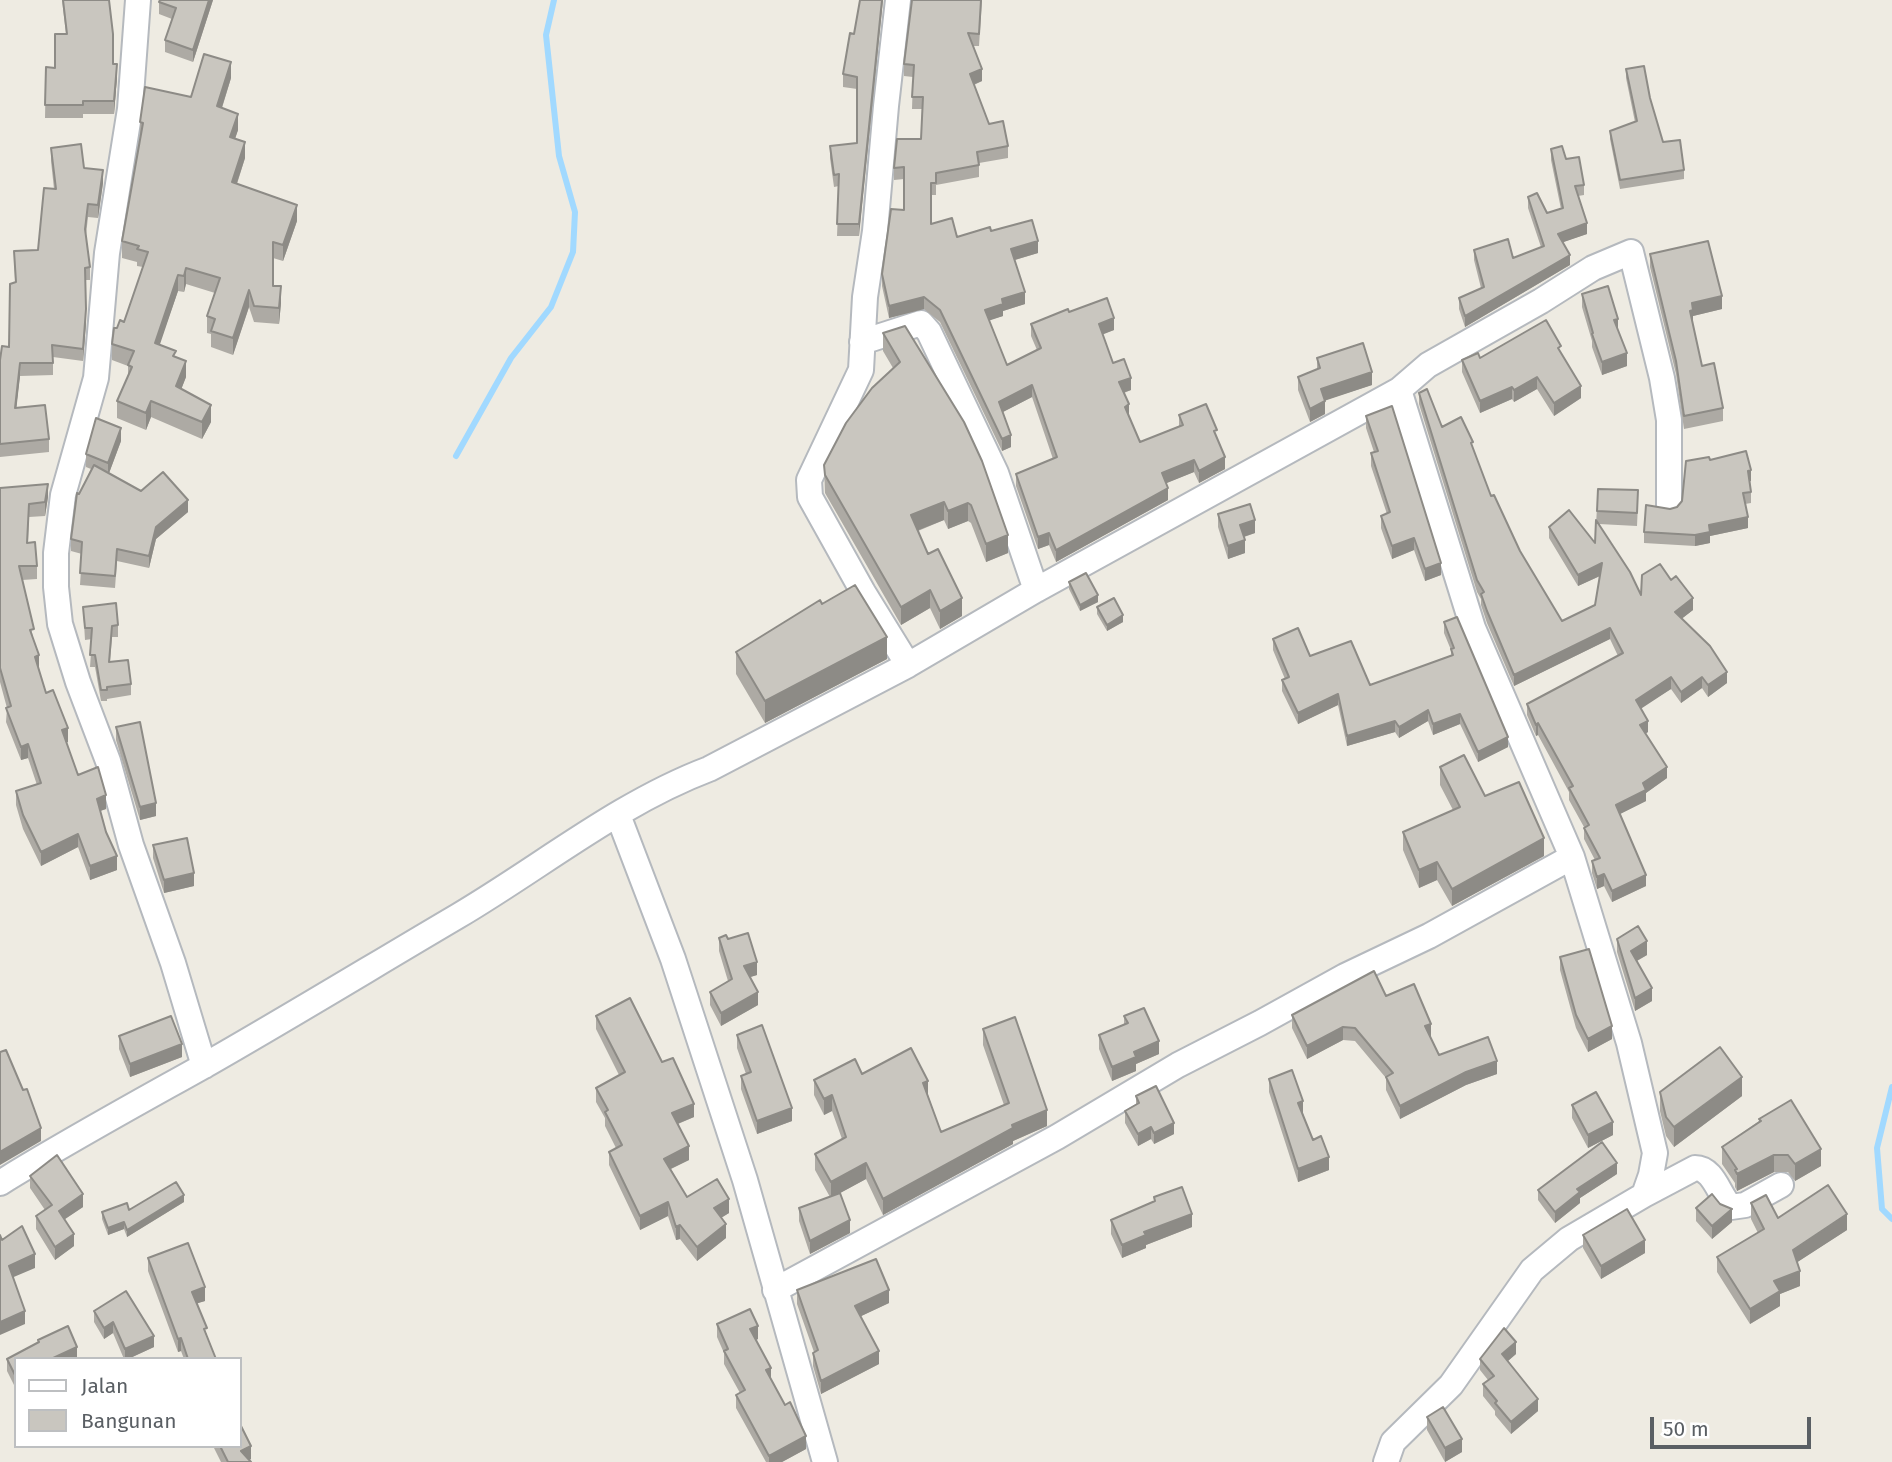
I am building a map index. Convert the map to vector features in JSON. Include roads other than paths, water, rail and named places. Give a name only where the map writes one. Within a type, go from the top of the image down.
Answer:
[{"type":"street","points":[[138,0],[130,109],[107,253],[96,379],[63,495],[56,553],[56,587],[60,625],[108,761],[131,845],[173,963],[204,1066]]},
{"type":"street","points":[[898,0],[877,220],[865,297],[861,370],[809,477],[810,496],[863,592],[908,665]]},
{"type":"street","points":[[0,1183],[475,905],[618,814],[908,665],[1036,590],[1399,390],[1428,365],[1593,268],[1630,252],[1662,378],[1669,420],[1670,505]]},
{"type":"street","points":[[862,342],[921,323],[929,332],[996,473],[1036,590]]},
{"type":"street","points":[[1399,390],[1473,628],[1572,857],[1629,1043],[1655,1153],[1644,1195]]},
{"type":"street","points":[[618,814],[677,972],[745,1180],[825,1462]]},
{"type":"street","points":[[775,1290],[1057,1137],[1178,1065],[1345,976],[1430,936],[1572,857]]},
{"type":"street","points":[[1386,1462],[1393,1442],[1451,1385],[1532,1270],[1546,1255],[1644,1195],[1695,1168],[1708,1171],[1731,1208],[1745,1205],[1781,1185]]},
{"type":"waterway","points":[[456,456],[511,358],[551,307],[573,252],[575,212],[559,156],[546,35],[554,0]]},
{"type":"waterway","points":[[1892,1087],[1877,1148],[1882,1209],[1892,1219]]}]
